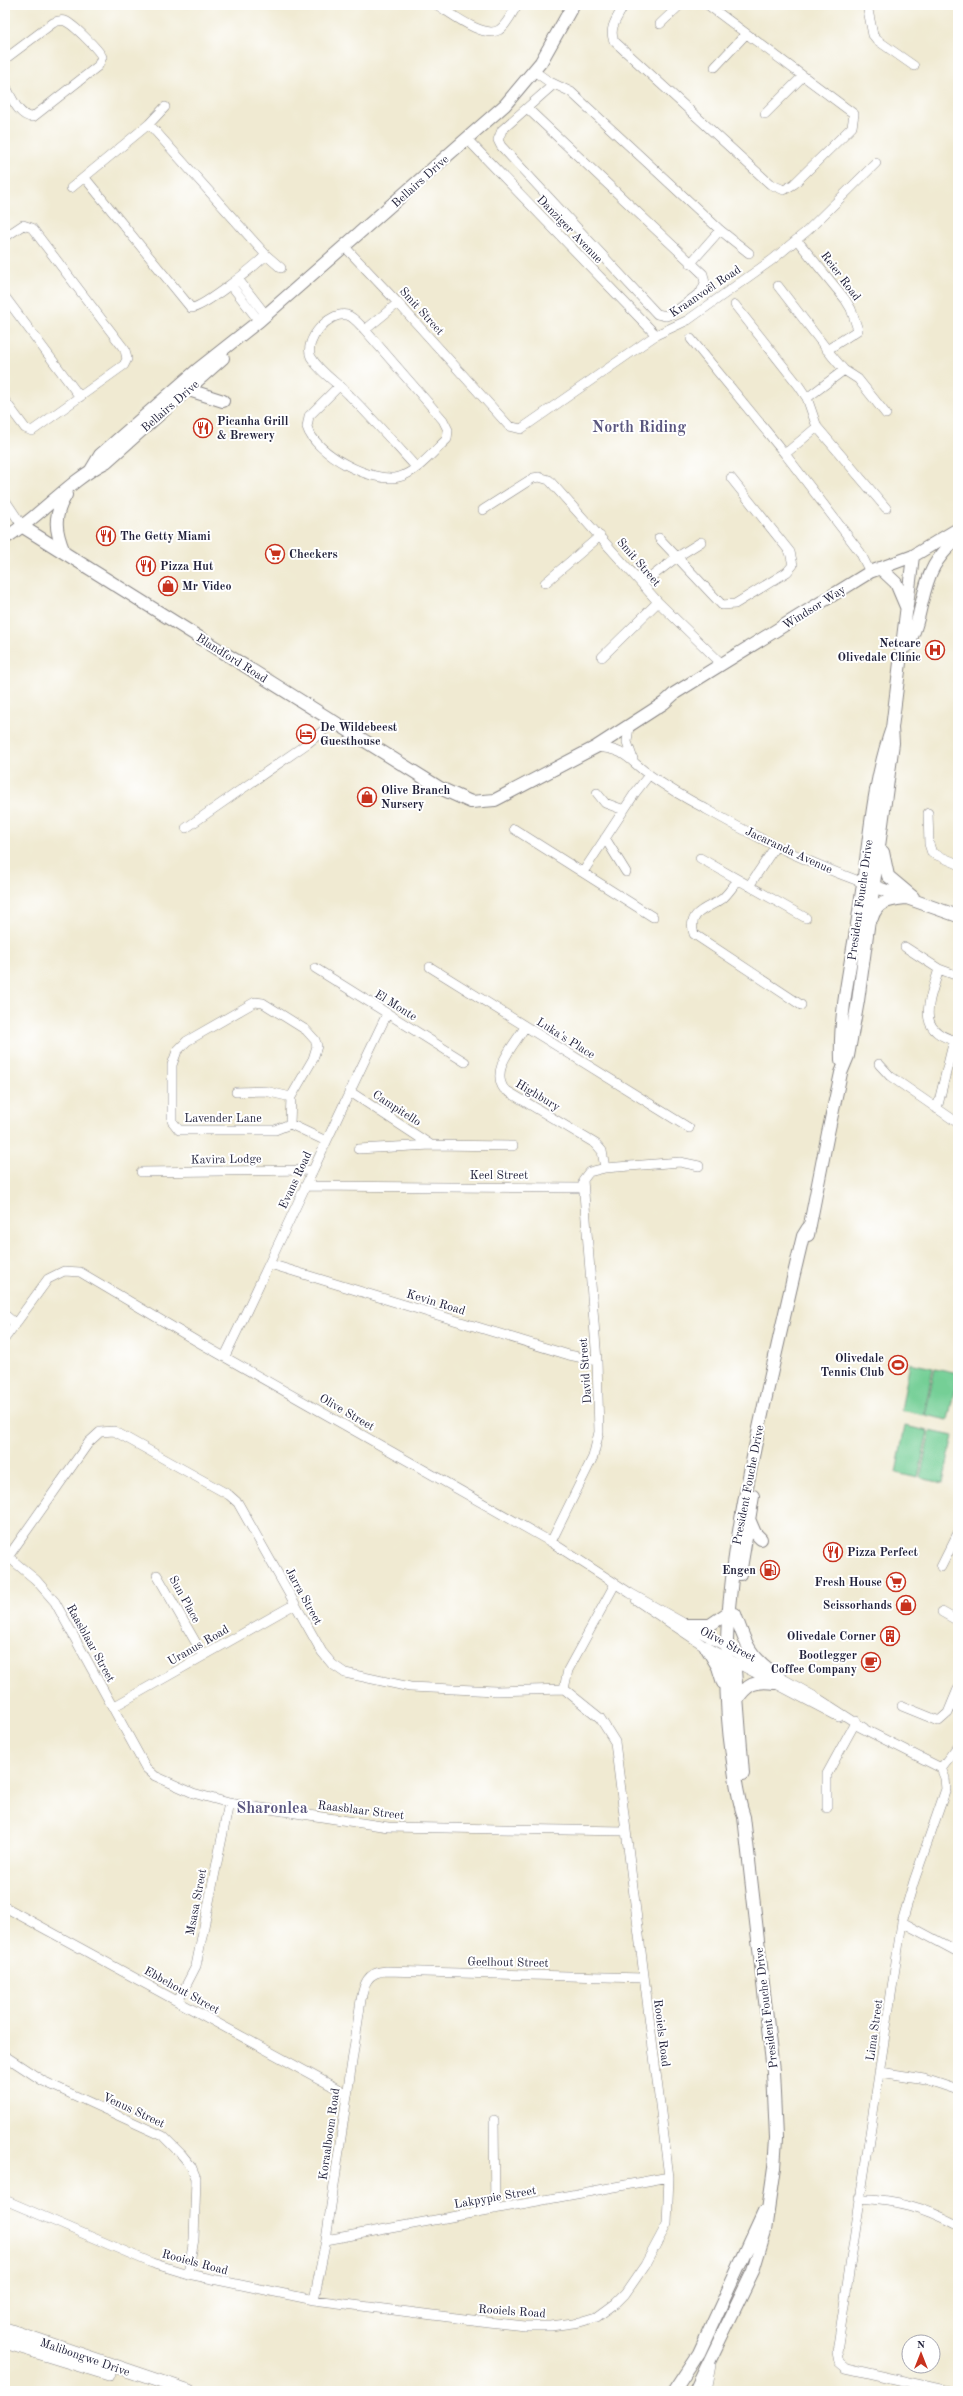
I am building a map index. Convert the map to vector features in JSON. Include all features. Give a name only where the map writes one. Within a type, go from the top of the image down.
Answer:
[{"type":"main road","name":"Malibongwe Drive","points":[[5,2329],[189,2391]]},
{"type":"main road","name":"Malibongwe Drive","points":[[5,2342],[162,2391]]},
{"type":"main road","points":[[704,2391],[708,2365]]},
{"type":"street","points":[[437,5],[476,28],[488,32],[494,32],[504,26],[517,5]]},
{"type":"street","name":"Bellairs Drive","points":[[91,470],[100,455],[197,370],[231,342],[242,336],[345,247],[516,94],[534,71],[573,5]]},
{"type":"street","points":[[624,5],[611,30],[614,41],[770,184],[780,190],[784,190],[794,184],[852,127],[855,118],[850,109],[802,77],[708,5]]},
{"type":"street","points":[[660,24],[680,5]]},
{"type":"street","points":[[867,5],[873,35],[877,40],[914,66]]},
{"type":"street","points":[[5,59],[53,23],[60,20],[69,23],[98,51],[102,57],[98,66],[33,118],[25,116],[21,112],[5,85]]},
{"type":"street","points":[[715,67],[746,34]]},
{"type":"street","points":[[534,71],[554,84],[571,92],[720,230],[749,253]]},
{"type":"street","points":[[765,114],[802,77]]},
{"type":"street","points":[[528,109],[705,278],[705,287],[672,314],[666,316],[657,314],[501,146],[498,140],[502,130],[528,109],[554,84]]},
{"type":"street","points":[[71,188],[149,124],[165,107]]},
{"type":"street","points":[[149,124],[266,255],[281,268]]},
{"type":"street","name":"Danziger Avenue","points":[[467,139],[656,335]]},
{"type":"street","name":"Kraanvoël Road","points":[[512,428],[520,428],[525,426],[656,335],[688,320],[797,240],[876,163]]},
{"type":"street","points":[[85,178],[188,306],[194,308],[199,306],[231,285],[266,255]]},
{"type":"street","points":[[5,237],[23,225],[32,228],[127,355],[124,365],[32,431],[25,428],[5,401]]},
{"type":"street","points":[[690,264],[720,230]]},
{"type":"street","name":"Reier Road","points":[[797,240],[845,299],[851,309],[858,330],[828,350]]},
{"type":"street","name":"Smit Street","points":[[345,247],[398,302],[512,428]]},
{"type":"street","points":[[238,279],[263,318]]},
{"type":"street","points":[[231,285],[263,318]]},
{"type":"street","points":[[778,286],[844,370],[858,379],[886,414]]},
{"type":"street","points":[[5,297],[80,397]]},
{"type":"street","points":[[365,330],[398,302]]},
{"type":"street","points":[[735,305],[800,386],[807,398],[817,427],[886,508]]},
{"type":"street","points":[[339,386],[307,421],[308,432],[319,446],[327,454],[342,463],[380,477],[398,477],[416,467],[447,440],[448,430],[443,420],[365,330],[352,317],[342,314],[333,317],[313,337],[310,346],[312,358],[339,386],[416,467]]},
{"type":"street","name":"Bellairs Drive","points":[[5,538],[23,527],[91,470],[106,462],[189,390],[236,346],[242,336]]},
{"type":"street","points":[[691,339],[785,454],[875,570],[896,583],[908,612]]},
{"type":"street","points":[[807,398],[844,370]]},
{"type":"street","points":[[189,390],[223,401]]},
{"type":"street","points":[[785,454],[817,427]]},
{"type":"street","name":"Smit Street","points":[[483,510],[529,480],[539,477],[552,483],[658,602],[722,664]]},
{"type":"street","points":[[659,538],[716,600],[726,606],[734,604],[756,592],[787,572],[793,565],[790,552],[731,478]]},
{"type":"street","points":[[64,552],[57,536],[55,520],[58,507],[72,485]]},
{"type":"street","name":"Blandford Road","points":[[5,500],[23,527],[440,788],[471,802]]},
{"type":"street","name":"Windsor Way","points":[[471,802],[495,800],[541,775],[554,771],[596,747],[629,726],[675,693],[875,570],[913,556],[958,529]]},
{"type":"street","points":[[545,583],[600,536]]},
{"type":"street","points":[[903,652],[914,632],[933,567],[940,556],[958,537]]},
{"type":"street","points":[[642,584],[677,557],[701,542]]},
{"type":"street","name":"President Fouche Drive","points":[[732,1613],[760,1455],[808,1237],[808,1228],[841,1073],[849,1048],[867,936],[873,805],[892,728],[908,612],[913,556]]},
{"type":"street","points":[[602,657],[658,602]]},
{"type":"street","name":"Windsor Way","points":[[541,775],[551,765],[661,698],[675,693]]},
{"type":"street","points":[[186,828],[308,743],[335,722]]},
{"type":"street","name":"Jacaranda Avenue","points":[[629,726],[627,742],[633,760]]},
{"type":"street","name":"President Fouche Drive","points":[[841,1073],[843,1022],[882,824],[893,743],[892,728]]},
{"type":"street","name":"Jacaranda Avenue","points":[[596,747],[613,750],[633,760],[649,775],[705,809],[775,847],[869,885],[958,916]]},
{"type":"street","points":[[583,872],[649,775]]},
{"type":"street","points":[[597,793],[605,803],[624,810]]},
{"type":"street","points":[[928,813],[929,844],[932,853],[958,864]]},
{"type":"street","points":[[882,824],[884,860],[888,876],[924,905]]},
{"type":"street","points":[[514,829],[653,917]]},
{"type":"street","points":[[605,838],[626,872]]},
{"type":"street","points":[[749,886],[775,847]]},
{"type":"street","points":[[700,858],[806,918]]},
{"type":"street","points":[[738,880],[721,900],[705,906],[700,911],[693,924],[694,934],[801,1005]]},
{"type":"street","points":[[867,936],[873,914],[879,905],[888,901],[906,898]]},
{"type":"street","points":[[905,947],[939,969],[958,976]]},
{"type":"street","name":"El Monte","points":[[315,968],[466,1062]]},
{"type":"street","name":"Luka's Place","points":[[430,968],[689,1128]]},
{"type":"street","points":[[938,1109],[956,1041],[937,1032],[930,1026],[927,1020],[929,1004],[939,969]]},
{"type":"street","name":"Lavender Lane","points":[[260,1002],[306,1030],[316,1040],[316,1046],[313,1059],[291,1097],[290,1124],[275,1130],[179,1130],[172,1121],[174,1058],[180,1046],[246,1005],[260,1002]]},
{"type":"street","name":"Evans Road","points":[[224,1356],[270,1264],[349,1091],[387,1014]]},
{"type":"street","name":"Highbury","points":[[525,1027],[501,1066],[499,1078],[501,1084],[504,1089],[596,1144],[602,1151],[605,1168]]},
{"type":"street","points":[[879,1064],[890,1076],[958,1123]]},
{"type":"street","points":[[236,1092],[265,1091],[291,1097]]},
{"type":"street","name":"Campitello","points":[[349,1091],[431,1145]]},
{"type":"street","points":[[290,1124],[326,1141]]},
{"type":"street","name":"Campitello","points":[[358,1150],[431,1145],[513,1146]]},
{"type":"street","points":[[582,1188],[583,1180],[589,1172],[605,1168],[680,1162],[699,1166]]},
{"type":"street","name":"Kavira Lodge","points":[[140,1172],[313,1170]]},
{"type":"street","name":"Keel Street","points":[[305,1186],[582,1188]]},
{"type":"street","name":"David Street","points":[[551,1542],[597,1445],[600,1416],[597,1361],[582,1188]]},
{"type":"street","name":"President Fouche Drive","points":[[695,2391],[753,2271],[765,2231],[774,2168],[776,2106],[744,1817],[745,1804],[732,1702],[732,1613],[737,1536],[755,1445],[803,1236],[808,1228]]},
{"type":"street","name":"Kevin Road","points":[[270,1264],[561,1352],[597,1361]]},
{"type":"street","name":"Olive Street","points":[[16,1324],[48,1279],[64,1270],[80,1272],[140,1309],[551,1542],[614,1584],[645,1601],[731,1656],[941,1768]]},
{"type":"street","points":[[5,1315],[16,1324],[5,1338]]},
{"type":"street","name":"Jarra Street","points":[[6,1556],[89,1442],[100,1432],[114,1431],[222,1491],[238,1503],[327,1658],[338,1669],[356,1677],[410,1687],[496,1691],[564,1689]]},
{"type":"street","points":[[749,1518],[755,1533],[762,1539]]},
{"type":"street","points":[[941,1567],[958,1534]]},
{"type":"street","name":"Raasblaar Street","points":[[6,1556],[47,1590],[113,1707],[135,1750],[150,1772],[193,1793],[229,1803],[388,1827],[626,1831]]},
{"type":"street","name":"Sun Place","points":[[157,1575],[203,1655]]},
{"type":"street","points":[[564,1689],[568,1670],[614,1584]]},
{"type":"street","name":"Olive Street","points":[[630,1593],[642,1606],[706,1647],[731,1656]]},
{"type":"street","name":"Uranus Road","points":[[113,1707],[295,1604]]},
{"type":"street","points":[[942,1612],[958,1621]]},
{"type":"street","points":[[684,1625],[710,1625],[732,1613],[752,1655],[777,1680]]},
{"type":"street","points":[[706,1647],[720,1672],[732,1702],[751,1683],[777,1680]]},
{"type":"street","name":"Rooiels Road","points":[[5,2200],[152,2263],[188,2274],[314,2300],[525,2326],[558,2325],[597,2317],[606,2312],[625,2294],[645,2265],[660,2237],[666,2224],[669,2207],[669,2177],[643,1978],[618,1761],[612,1735],[600,1718],[564,1689]]},
{"type":"street","points":[[902,1706],[939,1721],[948,1713],[958,1689]]},
{"type":"street","points":[[827,1808],[827,1774],[855,1723]]},
{"type":"street","points":[[941,1768],[958,1746]]},
{"type":"street","name":"Lima Street","points":[[941,1768],[945,1778],[946,1789],[914,1881],[902,1922],[880,2072],[858,2198],[837,2358],[846,2368],[948,2391]]},
{"type":"street","name":"Msasa Street","points":[[178,2001],[196,1966],[229,1803]]},
{"type":"street","name":"Ebbehout Street","points":[[5,1906],[347,2094]]},
{"type":"street","points":[[902,1922],[958,1952]]},
{"type":"street","name":"Geelhout Street","points":[[373,1973],[386,1971],[643,1978]]},
{"type":"street","name":"Koraalboom Road","points":[[314,2300],[326,2240],[364,1984],[373,1973]]},
{"type":"street","name":"Venus Street","points":[[5,2056],[43,2081],[163,2136],[182,2155],[191,2166],[196,2178],[194,2239],[188,2274]]},
{"type":"street","points":[[880,2072],[925,2079],[958,2090]]},
{"type":"street","points":[[494,2120],[495,2209]]},
{"type":"street","name":"Lakpypie Street","points":[[326,2240],[669,2177]]},
{"type":"street","points":[[858,2198],[905,2203],[920,2207],[958,2225]]},
{"type":"street","name":"President Fouche Drive","points":[[674,2391],[699,2352],[769,2200]]},
{"type":"green space","points":[[910,1363],[933,1368],[924,1415],[901,1410]]},
{"type":"green space","points":[[935,1368],[958,1373],[948,1420],[925,1415]]},
{"type":"green space","points":[[905,1426],[928,1431],[918,1478],[896,1473]]},
{"type":"green space","points":[[930,1431],[953,1436],[943,1483],[920,1478]]},
{"type":"place","name":"Picanha Grill & Brewery","points":[[203,428]]},
{"type":"place","name":"The Getty Miami","points":[[106,536]]},
{"type":"place","name":"Checkers","points":[[275,554]]},
{"type":"place","name":"Pizza Hut","points":[[146,566]]},
{"type":"place","name":"Mr Video","points":[[168,586]]},
{"type":"place","name":"Netcare Olivedale Clinic","points":[[935,650]]},
{"type":"place","name":"De Wildebeest Guesthouse","points":[[306,734]]},
{"type":"place","name":"Olive Branch Nursery","points":[[367,797]]},
{"type":"place","name":"Olivedale Tennis Club","points":[[898,1365]]},
{"type":"place","name":"Pizza Perfect","points":[[833,1552]]},
{"type":"place","name":"Engen","points":[[770,1570]]},
{"type":"place","name":"Fresh House","points":[[896,1582]]},
{"type":"place","name":"Scissorhands","points":[[906,1605]]},
{"type":"place","name":"Olivedale Corner","points":[[890,1636]]},
{"type":"place","name":"Bootlegger Coffee Company","points":[[871,1662]]},
{"type":"district","name":"North Riding","points":[[639,426]]},
{"type":"district","name":"Sharonlea","points":[[272,1807]]}]
